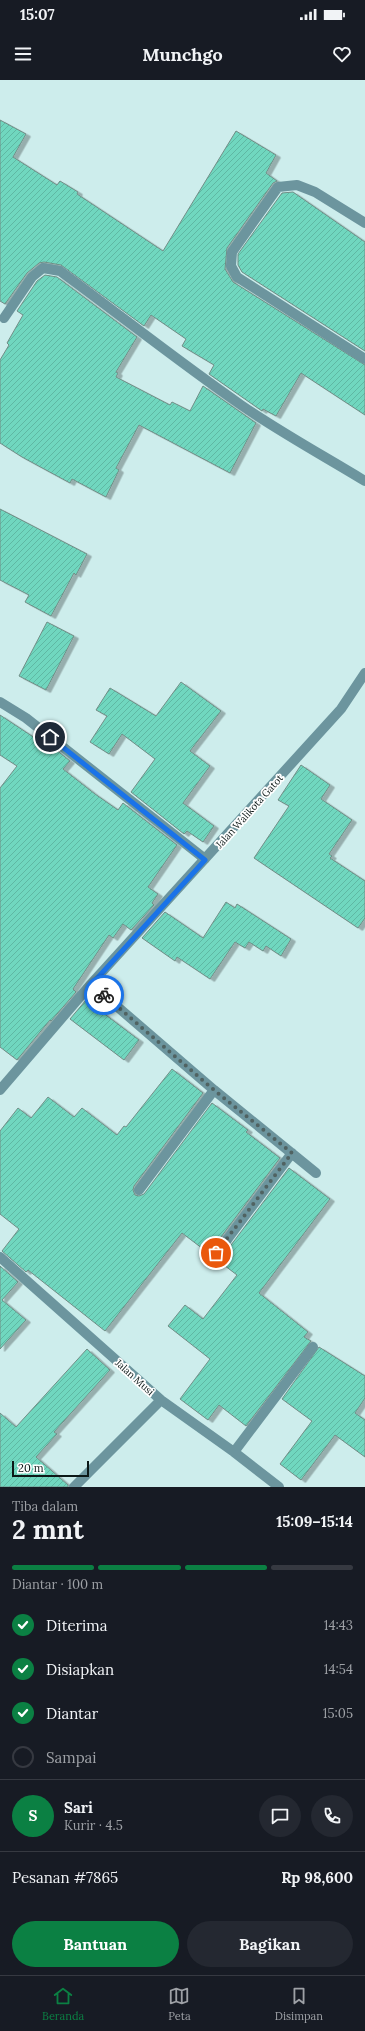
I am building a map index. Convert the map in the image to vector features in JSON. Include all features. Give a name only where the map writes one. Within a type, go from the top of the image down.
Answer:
[{"type":"street","points":[[365,222],[315,192],[297,185],[278,187],[232,252],[231,266],[237,277],[365,358]]},
{"type":"street","points":[[1,318],[32,277],[43,268],[60,271],[147,335],[186,367],[242,406],[365,481]]},
{"type":"street","name":"Jalan Walikota Gatot","points":[[0,1090],[92,984],[341,709],[365,673]]},
{"type":"street","points":[[0,702],[26,718],[205,860]]},
{"type":"street","points":[[92,984],[214,1090],[316,1173]]},
{"type":"street","points":[[139,1190],[214,1090]]},
{"type":"street","points":[[216,1253],[292,1153]]},
{"type":"street","name":"Jalan Musi","points":[[0,1257],[161,1400],[234,1452],[278,1487]]},
{"type":"street","points":[[234,1452],[313,1347]]},
{"type":"street","points":[[74,1487],[161,1400]]},
{"type":"building","points":[[0,120],[26,134],[13,157],[57,185],[60,181],[78,192],[77,194],[163,251],[236,131],[276,155],[266,173],[277,181],[273,183],[227,248],[225,269],[233,282],[365,365],[365,415],[301,373],[276,416],[263,409],[262,411],[209,374],[214,365],[182,346],[186,339],[151,315],[144,326],[61,265],[44,262],[39,263],[27,273],[5,304],[0,301]]},
{"type":"building","points":[[293,192],[365,242],[365,351],[242,272],[238,265],[238,254],[282,193]]},
{"type":"building","points":[[45,275],[57,277],[137,337],[116,372],[118,373],[116,377],[170,405],[172,402],[190,411],[203,386],[256,423],[230,473],[139,425],[116,468],[119,470],[106,497],[72,479],[70,483],[22,457],[0,443],[0,360],[9,345],[7,343],[23,315],[17,311],[37,281]]},
{"type":"building","points":[[0,509],[87,554],[76,575],[74,573],[51,616],[25,602],[29,595],[0,580]]},
{"type":"building","points":[[47,622],[74,636],[46,690],[19,676]]},
{"type":"building","points":[[181,682],[221,711],[190,751],[210,766],[183,803],[214,826],[203,842],[187,831],[184,834],[131,792],[155,759],[122,734],[109,754],[90,742],[107,716],[96,710],[110,688],[156,716]]},
{"type":"building","points":[[0,715],[47,746],[49,744],[70,761],[63,769],[95,794],[118,810],[123,803],[177,845],[148,887],[158,894],[152,903],[154,905],[131,930],[123,924],[113,938],[109,935],[73,989],[76,992],[51,1021],[50,1020],[17,1060],[0,1047],[0,788],[17,766],[0,755]]},
{"type":"building","points":[[301,765],[330,785],[321,799],[352,820],[329,854],[332,856],[330,858],[365,881],[365,918],[358,928],[254,858],[289,806],[278,800]]},
{"type":"building","points":[[226,902],[235,908],[237,904],[291,939],[281,956],[266,946],[263,951],[249,942],[245,948],[235,942],[210,979],[177,957],[175,961],[142,938],[165,912],[203,938]]},
{"type":"building","points":[[86,1000],[139,1040],[124,1060],[70,1019]]},
{"type":"building","points":[[172,1069],[203,1093],[134,1186],[133,1190],[135,1195],[139,1196],[144,1194],[212,1103],[248,1130],[246,1132],[280,1158],[212,1249],[211,1255],[182,1233],[105,1331],[28,1270],[26,1272],[2,1251],[19,1229],[0,1214],[0,1131],[18,1108],[31,1118],[48,1097],[74,1117],[82,1108],[117,1135],[124,1126],[126,1127]]},
{"type":"building","points":[[289,1168],[330,1199],[259,1293],[308,1332],[304,1337],[311,1341],[246,1426],[219,1405],[208,1420],[180,1399],[210,1359],[168,1326],[185,1305],[203,1319],[237,1275],[216,1259],[222,1257]]},
{"type":"building","points":[[0,1266],[18,1282],[2,1300],[26,1320],[0,1349]]},
{"type":"building","points":[[319,1347],[365,1376],[365,1398],[355,1413],[365,1420],[365,1457],[335,1435],[301,1480],[280,1464],[312,1421],[282,1399]]},
{"type":"building","points":[[87,1349],[110,1370],[54,1432],[57,1434],[36,1457],[68,1485],[68,1487],[0,1487],[0,1413],[16,1427]]},
{"type":"way so far","points":[[104,995],[214,1090],[292,1153],[216,1253]]},
{"type":"route","points":[[50,737],[205,860],[92,984],[104,995]]}]
